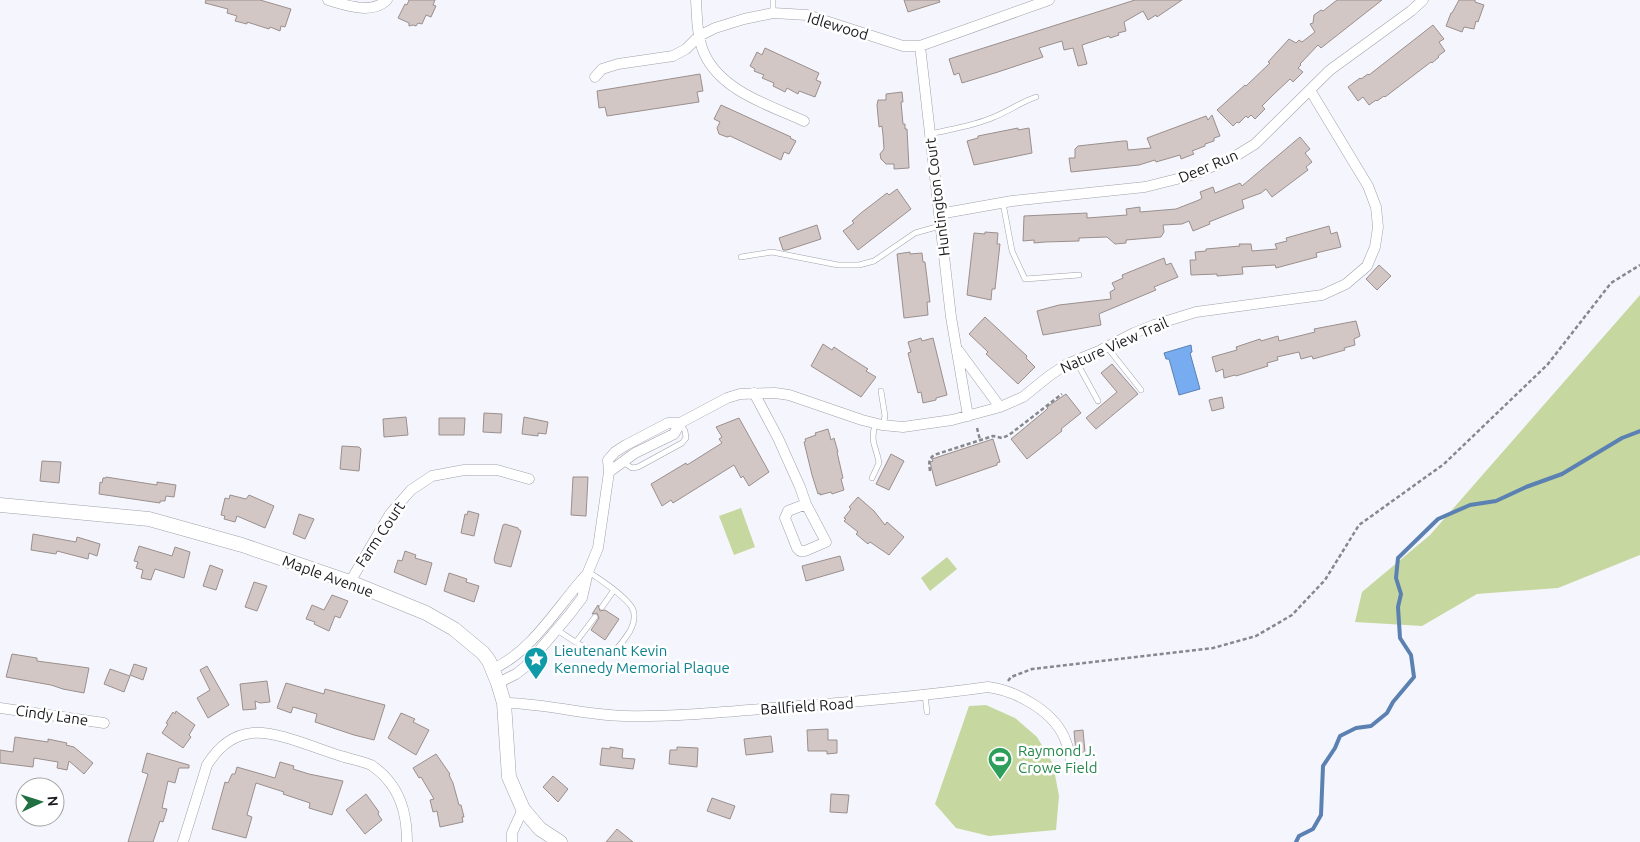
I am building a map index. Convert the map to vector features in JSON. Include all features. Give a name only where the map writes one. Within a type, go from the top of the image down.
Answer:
[{"type":"main road","name":"Maple Avenue","points":[[0,504],[150,519],[242,545],[350,582],[426,613],[454,629],[483,653],[498,683],[504,703],[509,777],[523,809],[540,829],[560,842]]},
{"type":"street","points":[[328,0],[359,9],[383,4],[387,0]]},
{"type":"street","points":[[696,0],[699,36],[704,54],[714,68],[730,84],[746,95],[804,121]]},
{"type":"street","points":[[920,46],[1048,0]]},
{"type":"street","name":"Deer Run","points":[[939,214],[1075,193],[1145,187],[1193,175],[1234,158],[1255,144],[1330,70],[1411,11],[1423,0]]},
{"type":"street","name":"Idlewood","points":[[595,77],[602,69],[618,64],[672,56],[686,49],[699,36],[715,28],[773,13],[808,15],[903,46],[920,46]]},
{"type":"street","name":"Huntington Court","points":[[920,46],[940,226],[956,347],[968,416]]},
{"type":"street","name":"Nature View Trail","points":[[498,683],[525,667],[582,598],[588,572],[598,548],[609,472],[608,460],[615,452],[668,423],[680,422],[727,398],[740,394],[754,393],[789,395],[879,424],[904,427],[931,424],[1000,408],[1023,397],[1067,364],[1154,325],[1196,312],[1322,294],[1346,284],[1367,266],[1375,247],[1378,227],[1376,207],[1368,186],[1310,90]]},
{"type":"street","name":"Huntington Court","points":[[956,347],[1000,408]]},
{"type":"street","points":[[754,393],[826,542],[800,551],[785,518],[788,511],[806,504]]},
{"type":"street","name":"Nature View Trail","points":[[609,472],[635,453],[674,434],[680,422]]},
{"type":"street","name":"Farm Court","points":[[350,582],[390,514],[411,490],[432,476],[464,470],[497,470],[529,479]]},
{"type":"street","name":"Nature View Trail","points":[[492,669],[516,656],[546,624],[588,572]]},
{"type":"street","name":"Ballfield Road","points":[[504,703],[525,704],[600,715],[641,716],[736,711],[925,695],[988,686],[1004,689],[1024,698],[1042,711],[1058,728],[1066,742],[1072,764]]},
{"type":"street","name":"Cindy Lane","points":[[0,708],[104,723]]},
{"type":"street","points":[[183,842],[207,765],[224,744],[237,737],[252,733],[271,734],[371,766],[390,783],[397,796],[404,812],[407,842]]},
{"type":"street","points":[[512,842],[512,833],[523,809]]},
{"type":"lane","points":[[773,0],[773,13]]},
{"type":"lane","points":[[930,134],[994,118],[1022,101],[1036,97]]},
{"type":"lane","points":[[1003,203],[1012,250],[1025,279],[1079,275]]},
{"type":"lane","points":[[741,257],[772,252],[838,265],[860,265],[874,261],[915,233],[940,226]]},
{"type":"lane","points":[[1107,347],[1141,390]]},
{"type":"lane","points":[[1076,360],[1098,401]]},
{"type":"lane","points":[[872,478],[879,462],[872,435],[885,416],[881,391]]},
{"type":"lane","points":[[546,624],[597,652],[608,653],[618,648],[631,629],[635,616],[631,606],[614,590],[588,572]]},
{"type":"lane","points":[[602,608],[614,590]]},
{"type":"lane","points":[[576,642],[596,617]]},
{"type":"lane","points":[[925,695],[927,712]]},
{"type":"path","points":[[1004,689],[1011,676],[1032,669],[1213,648],[1256,636],[1292,615],[1325,580],[1359,525],[1444,464],[1548,364],[1611,283],[1639,265]]},
{"type":"path","points":[[930,471],[930,458],[934,455],[993,436],[1002,438],[1009,435],[1062,394]]},
{"type":"path","points":[[977,428],[980,440]]},
{"type":"green space","points":[[1640,295],[1640,555],[1558,588],[1477,594],[1422,626],[1355,622],[1362,592],[1430,535]]},
{"type":"green space","points":[[741,508],[755,547],[734,555],[719,516]]},
{"type":"green space","points":[[947,557],[957,569],[930,591],[921,578]]},
{"type":"green space","name":"Raymond J. Crowe Field","points":[[986,705],[1015,718],[1037,737],[1053,764],[1059,796],[1056,830],[989,836],[956,828],[935,804],[969,706]]},
{"type":"water","points":[[1191,345],[1192,352],[1190,353],[1200,389],[1179,395],[1169,359],[1166,359],[1164,353]]},
{"type":"building","points":[[206,0],[260,0],[291,9],[285,27],[281,26],[280,31],[270,27],[269,29],[247,22],[247,24],[235,21],[237,16],[227,13],[228,9],[205,3]]},
{"type":"building","points":[[409,0],[435,0],[433,5],[436,6],[431,17],[426,15],[422,24],[418,23],[416,26],[409,26],[409,23],[398,18]]},
{"type":"building","points":[[904,0],[939,0],[940,2],[908,12]]},
{"type":"building","points":[[1135,0],[1182,0],[1157,17],[1156,15],[1148,20],[1143,11],[1124,22],[1126,31],[1118,33],[1119,35],[1110,38],[1109,36],[1082,45],[1087,64],[1078,66],[1073,48],[1064,50],[1062,41],[1039,48],[1043,57],[998,72],[962,83],[959,73],[954,75],[949,59]]},
{"type":"building","points":[[1337,0],[1382,0],[1321,48],[1318,45],[1300,64],[1298,68],[1303,72],[1293,82],[1290,79],[1273,95],[1262,106],[1265,109],[1255,119],[1251,115],[1248,118],[1246,116],[1233,126],[1217,110],[1270,63],[1268,62],[1289,39],[1296,43],[1299,40],[1302,42],[1315,32],[1310,24],[1313,23],[1314,15],[1321,10],[1323,11]]},
{"type":"building","points":[[1459,0],[1475,0],[1475,2],[1484,5],[1474,29],[1464,27],[1462,32],[1446,26]]},
{"type":"building","points":[[1433,25],[1444,39],[1439,42],[1445,51],[1432,63],[1385,97],[1369,105],[1363,97],[1358,101],[1348,87],[1360,78],[1369,75]]},
{"type":"building","points":[[765,48],[819,73],[816,80],[821,82],[815,97],[799,91],[798,94],[787,88],[785,92],[773,86],[774,83],[762,78],[764,75],[754,71],[755,69],[750,66],[757,52],[762,55]]},
{"type":"building","points":[[700,74],[703,91],[697,92],[699,102],[607,116],[605,107],[599,108],[597,91]]},
{"type":"building","points":[[902,92],[903,124],[905,124],[905,129],[907,129],[909,168],[894,169],[894,164],[886,164],[881,159],[880,154],[884,149],[883,135],[882,126],[879,127],[877,105],[878,100],[886,100],[886,94]]},
{"type":"building","points":[[721,105],[791,137],[796,141],[789,154],[784,152],[781,160],[730,136],[727,137],[719,134],[717,128],[720,122],[714,119]]},
{"type":"building","points":[[1212,115],[1220,136],[1214,138],[1214,141],[1205,144],[1205,146],[1192,151],[1194,154],[1181,159],[1180,155],[1139,165],[1071,172],[1069,158],[1075,158],[1075,149],[1078,146],[1127,141],[1128,150],[1151,148],[1147,138],[1206,116],[1208,120]]},
{"type":"building","points":[[1018,128],[1018,130],[1029,128],[1032,153],[974,165],[967,141],[978,138],[978,136]]},
{"type":"building","points":[[1300,137],[1310,149],[1305,153],[1312,162],[1306,167],[1308,170],[1272,197],[1266,189],[1261,193],[1242,200],[1244,208],[1209,222],[1210,224],[1193,231],[1189,221],[1182,224],[1163,225],[1164,232],[1161,237],[1126,240],[1126,243],[1115,244],[1107,237],[1079,238],[1079,241],[1034,243],[1034,240],[1023,241],[1024,216],[1087,213],[1087,218],[1127,215],[1126,209],[1140,207],[1140,212],[1176,209],[1199,200],[1202,198],[1200,192],[1213,187],[1215,193],[1240,183],[1242,186]]},
{"type":"building","points":[[897,189],[911,209],[858,250],[843,231],[854,223],[852,221],[861,213],[887,193],[889,195]]},
{"type":"building","points":[[817,225],[821,239],[783,250],[779,238]]},
{"type":"building","points":[[1329,226],[1331,234],[1337,232],[1341,247],[1316,253],[1317,257],[1276,268],[1275,265],[1242,267],[1243,274],[1191,275],[1190,260],[1196,260],[1195,252],[1206,251],[1206,249],[1240,246],[1239,244],[1251,244],[1252,251],[1277,249],[1275,244],[1287,241],[1286,238]]},
{"type":"building","points":[[985,232],[998,233],[997,244],[1000,244],[995,289],[992,289],[991,300],[967,295],[974,233],[985,234]]},
{"type":"building","points":[[910,252],[910,254],[922,253],[923,262],[925,262],[930,302],[927,302],[928,315],[904,318],[897,254]]},
{"type":"building","points":[[1164,258],[1166,265],[1171,263],[1178,277],[1154,287],[1156,290],[1099,314],[1101,325],[1043,335],[1037,311],[1059,305],[1111,299],[1110,292],[1115,289],[1112,283],[1123,278],[1122,275]]},
{"type":"building","points":[[1379,265],[1391,276],[1377,290],[1366,279]]},
{"type":"building","points":[[985,317],[1027,356],[1026,358],[1035,367],[1018,384],[986,354],[988,352],[969,334]]},
{"type":"building","points":[[1356,321],[1360,336],[1354,339],[1355,345],[1344,348],[1345,350],[1313,359],[1312,356],[1301,359],[1299,352],[1277,357],[1278,360],[1267,363],[1268,366],[1236,376],[1224,378],[1223,369],[1216,372],[1212,357],[1237,350],[1236,347],[1260,339],[1261,341],[1278,336],[1279,341],[1315,332],[1314,329]]},
{"type":"building","points":[[921,338],[922,341],[933,338],[947,395],[923,403],[921,392],[918,393],[908,353],[911,352],[908,342]]},
{"type":"building","points":[[823,344],[832,350],[834,347],[868,369],[866,371],[876,377],[861,397],[811,366]]},
{"type":"building","points":[[1112,364],[1138,394],[1096,429],[1086,418],[1117,392],[1101,373]]},
{"type":"building","points":[[1066,394],[1081,413],[1027,459],[1011,439],[1045,411],[1047,407]]},
{"type":"building","points":[[1222,397],[1224,408],[1212,411],[1209,400]]},
{"type":"building","points":[[484,413],[502,414],[501,433],[483,432]]},
{"type":"building","points":[[406,417],[408,435],[384,437],[383,419]]},
{"type":"building","points":[[524,417],[548,422],[546,434],[538,433],[538,436],[522,434]]},
{"type":"building","points":[[439,418],[465,418],[464,435],[439,435]]},
{"type":"building","points":[[739,418],[769,472],[749,486],[743,476],[741,478],[734,465],[673,503],[671,500],[662,506],[651,484],[686,463],[687,465],[722,443],[719,439],[722,437],[716,427]]},
{"type":"building","points":[[828,429],[831,440],[834,438],[838,452],[844,490],[820,495],[812,475],[804,442],[806,441],[805,439],[816,435],[815,433]]},
{"type":"building","points":[[993,439],[1000,462],[997,465],[936,486],[930,462],[933,461],[932,459]]},
{"type":"building","points":[[342,446],[359,447],[361,449],[359,471],[340,469]]},
{"type":"building","points":[[891,454],[904,461],[889,490],[876,484]]},
{"type":"building","points":[[42,461],[61,462],[59,483],[40,481]]},
{"type":"building","points":[[573,477],[588,477],[586,516],[571,515]]},
{"type":"building","points":[[103,478],[157,485],[157,482],[176,485],[174,497],[166,496],[165,501],[160,501],[160,503],[99,494],[100,482],[102,483]]},
{"type":"building","points":[[230,495],[246,499],[249,495],[274,506],[265,528],[237,516],[235,522],[224,519],[225,516],[221,515],[225,498],[229,499]]},
{"type":"building","points":[[858,497],[874,511],[885,525],[887,522],[904,537],[889,555],[870,542],[868,544],[856,534],[858,532],[844,521],[846,519],[844,518],[851,509],[849,507]]},
{"type":"building","points":[[468,511],[479,514],[474,536],[461,533],[465,514],[467,515]]},
{"type":"building","points":[[299,514],[314,519],[305,539],[293,534]]},
{"type":"building","points":[[503,525],[518,528],[521,531],[511,567],[495,563],[494,559]]},
{"type":"building","points":[[33,534],[76,542],[77,537],[100,544],[97,556],[89,553],[88,559],[57,551],[56,554],[31,550]]},
{"type":"building","points":[[139,546],[172,556],[175,547],[190,552],[184,578],[155,569],[151,580],[141,578],[143,570],[136,568],[138,562],[134,561]]},
{"type":"building","points":[[405,551],[416,555],[415,558],[432,563],[426,585],[394,572],[398,560],[402,561]]},
{"type":"building","points":[[840,556],[844,570],[806,581],[802,566]]},
{"type":"building","points":[[210,565],[223,570],[216,590],[203,586]]},
{"type":"building","points":[[449,573],[467,579],[466,582],[479,586],[474,602],[444,591]]},
{"type":"building","points":[[254,582],[267,586],[257,611],[245,607]]},
{"type":"building","points":[[332,595],[348,601],[340,618],[335,616],[329,631],[314,624],[315,622],[306,619],[312,605],[324,610]]},
{"type":"building","points":[[598,605],[600,611],[605,610],[619,619],[605,640],[591,630],[599,618],[597,613],[592,614]]},
{"type":"building","points":[[12,654],[37,658],[37,661],[89,668],[84,693],[6,677]]},
{"type":"building","points":[[134,664],[147,668],[143,680],[130,675]]},
{"type":"building","points":[[207,666],[229,705],[208,718],[197,698],[210,690],[200,670]]},
{"type":"building","points":[[110,669],[130,676],[124,692],[104,684]]},
{"type":"building","points":[[267,681],[270,702],[260,703],[255,701],[256,709],[243,710],[240,684]]},
{"type":"building","points":[[286,683],[324,694],[325,689],[385,705],[374,740],[315,722],[317,714],[293,707],[291,713],[277,708]]},
{"type":"building","points":[[176,711],[195,725],[189,735],[191,737],[183,748],[162,733],[173,712],[175,714]]},
{"type":"building","points":[[401,713],[415,719],[413,722],[429,730],[416,755],[388,738]]},
{"type":"building","points":[[828,729],[828,740],[837,740],[837,753],[827,754],[827,751],[808,751],[807,730]]},
{"type":"building","points":[[1083,730],[1085,752],[1076,753],[1074,731]]},
{"type":"building","points":[[771,736],[773,752],[746,755],[744,739]]},
{"type":"building","points":[[15,737],[48,742],[48,739],[67,743],[66,745],[74,747],[93,763],[84,774],[69,761],[67,770],[57,768],[58,762],[34,758],[33,767],[0,763],[0,750],[13,752]]},
{"type":"building","points":[[610,747],[623,749],[622,758],[635,759],[633,769],[600,765],[602,748],[610,749]]},
{"type":"building","points":[[677,747],[698,748],[697,767],[669,764],[670,750],[677,750]]},
{"type":"building","points":[[147,753],[189,765],[189,768],[179,768],[175,783],[168,781],[162,808],[167,809],[163,822],[160,821],[153,842],[128,842],[148,774],[142,772]]},
{"type":"building","points":[[436,754],[450,774],[459,805],[461,805],[464,817],[462,817],[463,822],[440,827],[437,811],[433,812],[430,800],[434,799],[421,777],[419,778],[413,768]]},
{"type":"building","points":[[280,762],[294,766],[293,769],[309,774],[343,781],[332,815],[309,808],[310,803],[283,794],[284,792],[256,783],[247,815],[252,817],[246,838],[212,829],[225,782],[228,783],[232,774],[235,774],[237,767],[275,778]]},
{"type":"building","points":[[553,776],[568,789],[558,802],[543,787]]},
{"type":"building","points":[[366,794],[379,812],[378,814],[382,820],[365,834],[346,810]]},
{"type":"building","points":[[831,794],[849,795],[847,813],[830,812]]},
{"type":"building","points":[[712,798],[735,806],[730,819],[707,811]]},
{"type":"building","points":[[617,829],[633,842],[606,842]]},
{"type":"waterway","points":[[1296,842],[1299,836],[1313,829],[1321,815],[1323,766],[1335,748],[1340,736],[1356,728],[1371,726],[1387,713],[1393,702],[1414,677],[1411,655],[1400,638],[1398,607],[1401,594],[1396,578],[1398,558],[1438,519],[1470,505],[1496,501],[1526,487],[1562,474],[1622,438],[1640,431]]},
{"type":"place","name":"Lieutenant Kevin Kennedy Memorial Plaque","points":[[536,680]]},
{"type":"place","name":"Raymond J. Crowe Field","points":[[1000,780]]}]
